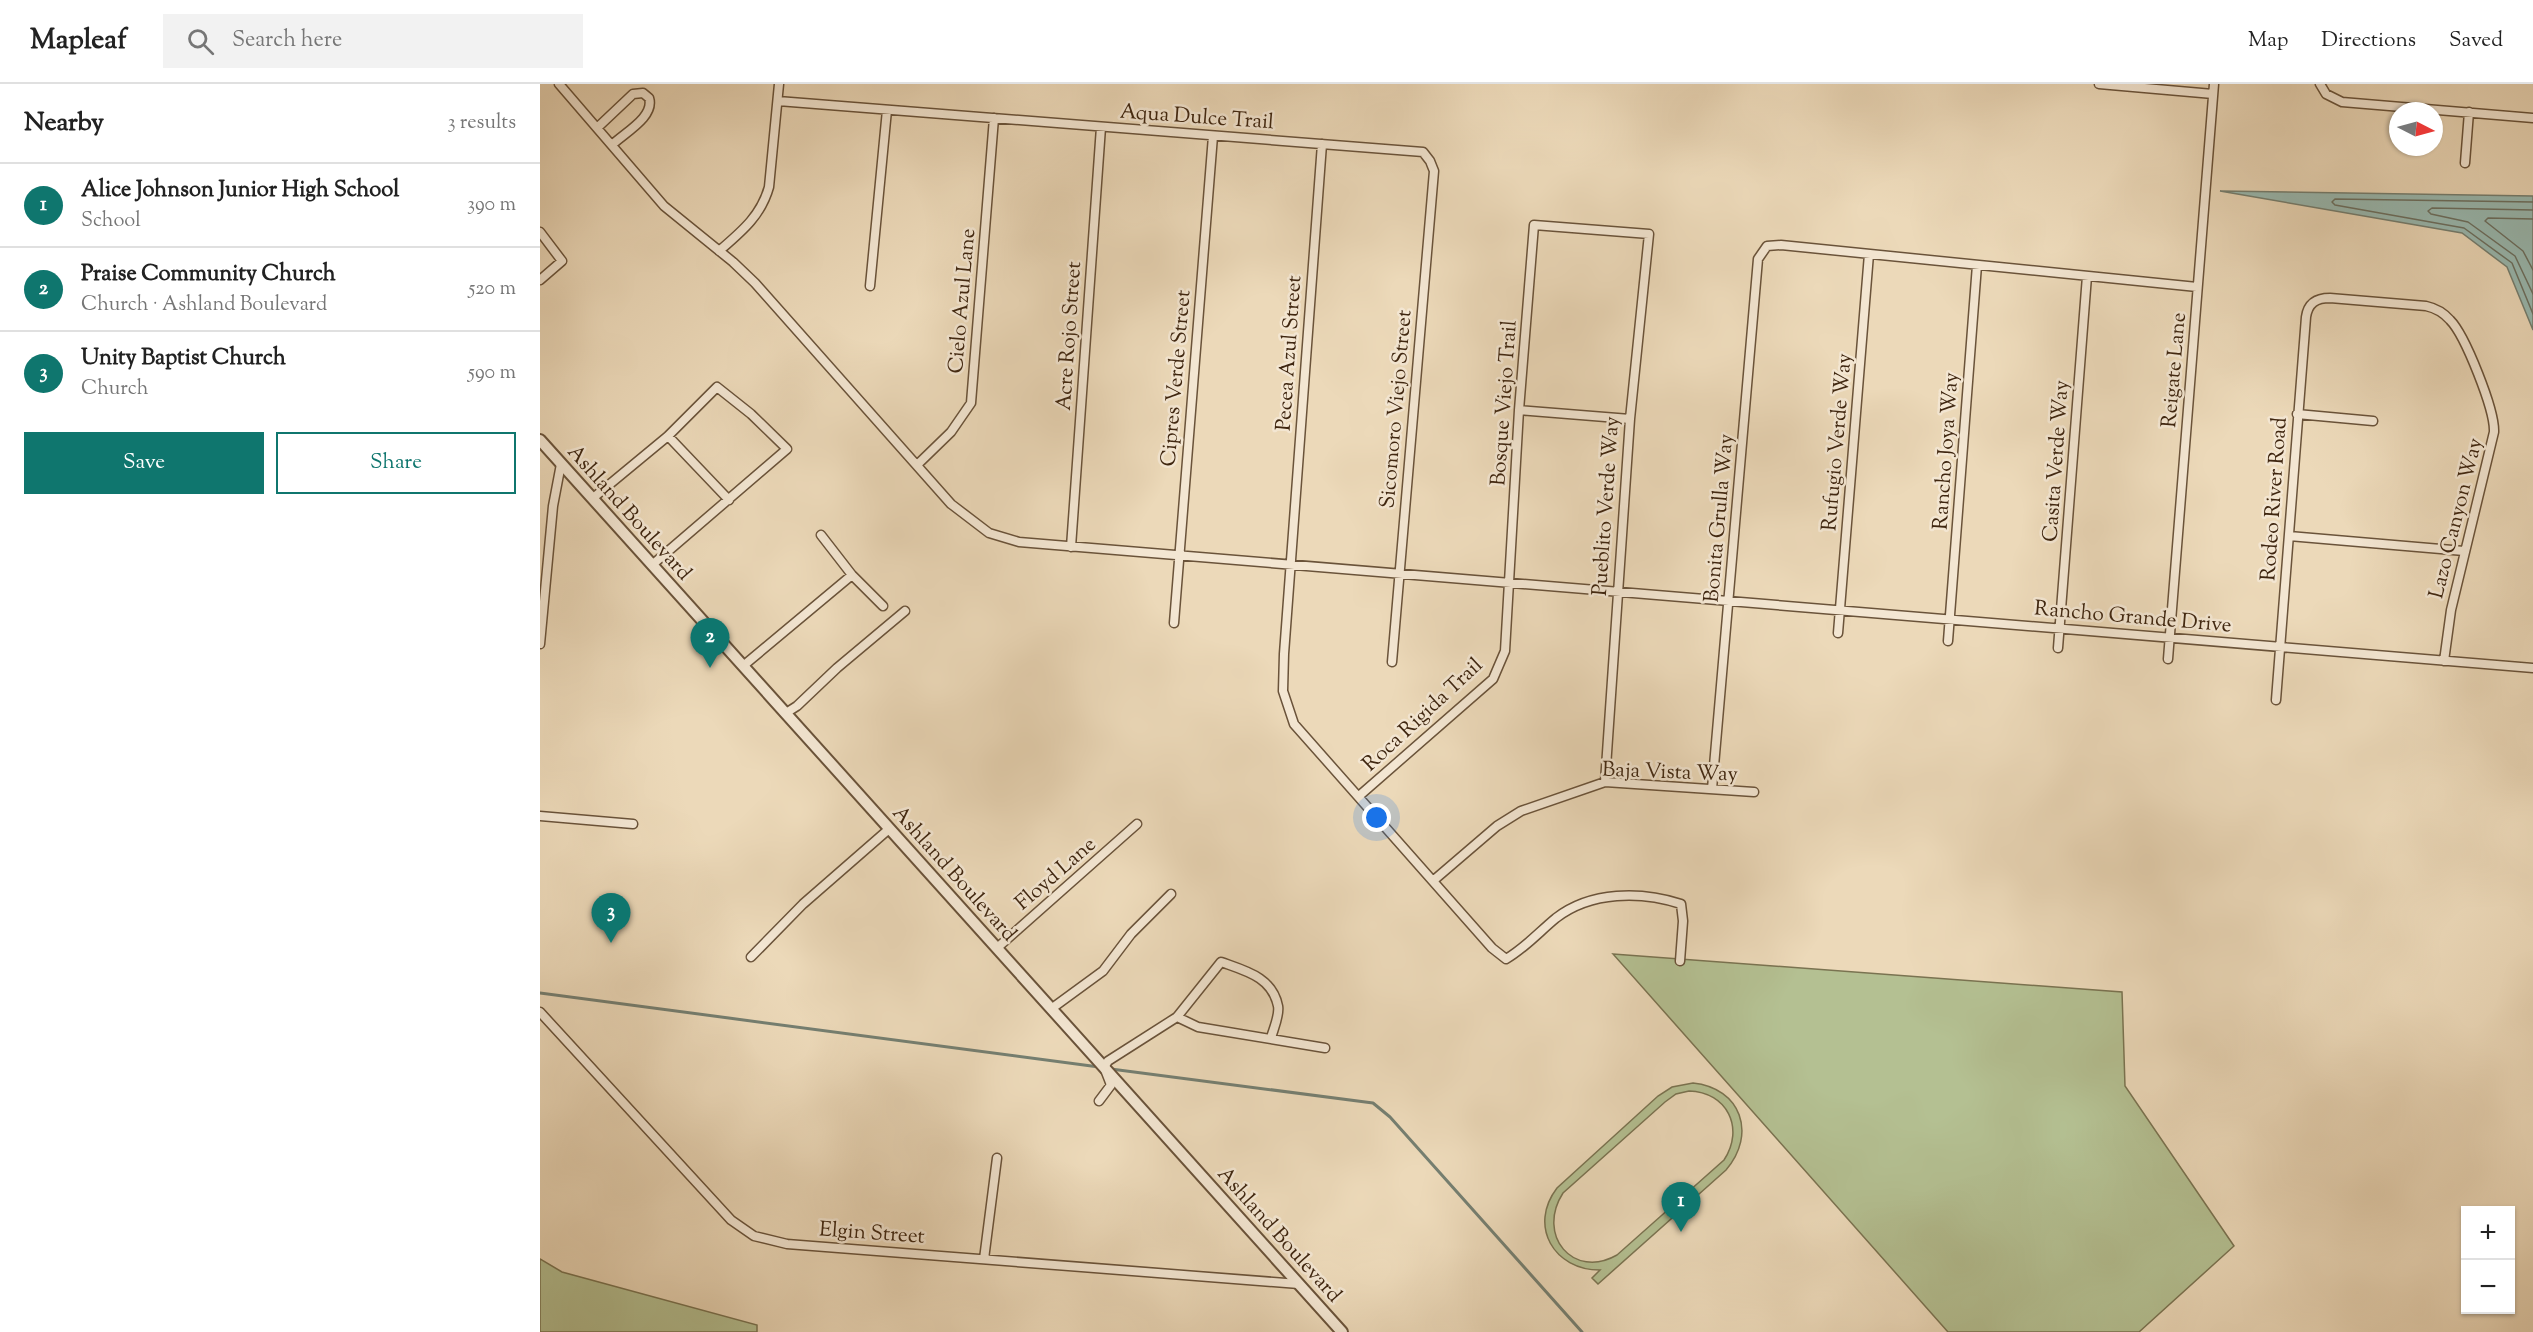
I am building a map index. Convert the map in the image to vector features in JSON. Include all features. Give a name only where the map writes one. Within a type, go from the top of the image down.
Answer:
[{"type":"street","name":"Rancho Grande Drive","points":[[559,84],[664,206],[755,284],[951,504],[990,533],[1019,542],[2533,668]]},
{"type":"street","points":[[719,251],[748,226],[765,201],[769,187],[779,84]]},
{"type":"street","points":[[2099,84],[2213,94]]},
{"type":"street","name":"Reigate Lane","points":[[2168,659],[2214,84]]},
{"type":"street","points":[[2320,84],[2328,95],[2342,102],[2533,118]]},
{"type":"street","points":[[597,128],[633,94],[643,93],[650,98],[651,106],[646,115],[612,145]]},
{"type":"street","name":"Aqua Dulce Trail","points":[[778,101],[1423,152],[1430,161]]},
{"type":"street","points":[[870,286],[886,110]]},
{"type":"street","points":[[2465,163],[2469,112]]},
{"type":"street","name":"Cielo Azul Lane","points":[[916,465],[951,432],[971,403],[994,118]]},
{"type":"street","name":"Acre Rojo Street","points":[[1071,547],[1101,127]]},
{"type":"street","name":"Cipres Verde Street","points":[[1174,623],[1213,136]]},
{"type":"street","name":"Pecea Azul Street","points":[[1322,144],[1289,566],[1283,691],[1294,724],[1492,948],[1506,959],[1522,950],[1561,915],[1586,902],[1628,896],[1666,899],[1681,904],[1683,921],[1680,961]]},
{"type":"street","name":"Sicomoro Viejo Street","points":[[1392,662],[1434,171],[1430,161]]},
{"type":"street","name":"Pueblito Verde Way","points":[[1534,225],[1649,234],[1630,419],[1605,782]]},
{"type":"street","name":"Bosque Viejo Trail","points":[[1509,583],[1519,410],[1534,225]]},
{"type":"street","points":[[540,232],[562,261],[540,280]]},
{"type":"street","name":"Bonita Grulla Way","points":[[1712,789],[1758,260],[1767,246],[1781,245],[1869,254]]},
{"type":"street","points":[[1869,254],[2197,287]]},
{"type":"street","name":"Rufugio Verde Way","points":[[1838,633],[1869,254]]},
{"type":"street","name":"Rancho Joya Way","points":[[1948,641],[1977,265]]},
{"type":"street","name":"Casita Verde Way","points":[[2058,648],[2087,276]]},
{"type":"street","name":"Lazo Canyon Way","points":[[2313,302],[2330,298],[2426,306],[2440,312],[2457,328],[2489,403],[2494,426],[2448,624],[2444,661]]},
{"type":"street","name":"Rodeo River Road","points":[[2276,700],[2306,316],[2313,302]]},
{"type":"street","points":[[592,498],[668,436],[717,387],[751,414],[788,449],[652,565]]},
{"type":"street","points":[[1519,410],[1630,419]]},
{"type":"street","points":[[2297,414],[2373,421]]},
{"type":"street","points":[[668,436],[729,500]]},
{"type":"street","name":"Ashland Boulevard","points":[[540,440],[1342,1332]]},
{"type":"street","points":[[540,644],[553,506],[561,464]]},
{"type":"street","points":[[821,536],[852,575],[883,606]]},
{"type":"street","points":[[2289,536],[2464,551]]},
{"type":"street","points":[[743,666],[852,575]]},
{"type":"street","name":"Roca Rigida Trail","points":[[1359,796],[1493,679],[1505,651],[1509,583]]},
{"type":"street","points":[[786,714],[905,611]]},
{"type":"street","name":"Baja Vista Way","points":[[1434,880],[1497,826],[1521,811],[1605,782],[1754,792]]},
{"type":"street","points":[[540,816],[633,824]]},
{"type":"street","name":"Floyd Lane","points":[[997,948],[1137,824]]},
{"type":"street","points":[[751,957],[803,904],[889,829]]},
{"type":"street","points":[[1051,1009],[1102,971],[1131,934],[1171,894]]},
{"type":"street","points":[[1099,1101],[1111,1086],[1104,1068],[1108,1061],[1177,1017],[1221,962],[1252,973],[1267,983],[1278,1008],[1271,1038]]},
{"type":"street","name":"Elgin Street","points":[[540,1012],[725,1215],[742,1230],[767,1241],[1299,1284]]},
{"type":"street","points":[[1177,1017],[1198,1027],[1325,1048]]},
{"type":"street","points":[[984,1259],[997,1158]]},
{"type":"green space","points":[[1613,954],[2122,992],[2125,1086],[2234,1246],[2139,1332],[1948,1332]]},
{"type":"green space","points":[[1693,1083],[1723,1094],[1733,1103],[1739,1115],[1742,1128],[1741,1142],[1726,1170],[1598,1284],[1592,1278],[1600,1270],[1570,1263],[1550,1243],[1545,1217],[1549,1202],[1557,1188],[1658,1096],[1672,1087]],"holes":[[[1689,1091],[1713,1098],[1729,1114],[1733,1136],[1724,1160],[1617,1255],[1601,1261],[1586,1262],[1573,1257],[1563,1249],[1557,1238],[1554,1224],[1556,1209],[1563,1193],[1676,1094]]]},
{"type":"green space","points":[[540,1259],[562,1272],[757,1325],[757,1332],[540,1332]]},
{"type":"water","points":[[2220,191],[2533,196],[2533,330],[2507,267],[2462,233]]},
{"type":"waterway","points":[[540,993],[1099,1067]]},
{"type":"waterway","points":[[1111,1069],[1373,1103],[1390,1117],[1582,1332]]},
{"type":"place","name":"Praise Community Church","points":[[710,668]]},
{"type":"place","name":"Unity Baptist Church","points":[[611,943]]},
{"type":"place","name":"Alice Johnson Junior High School","points":[[1681,1232]]}]
